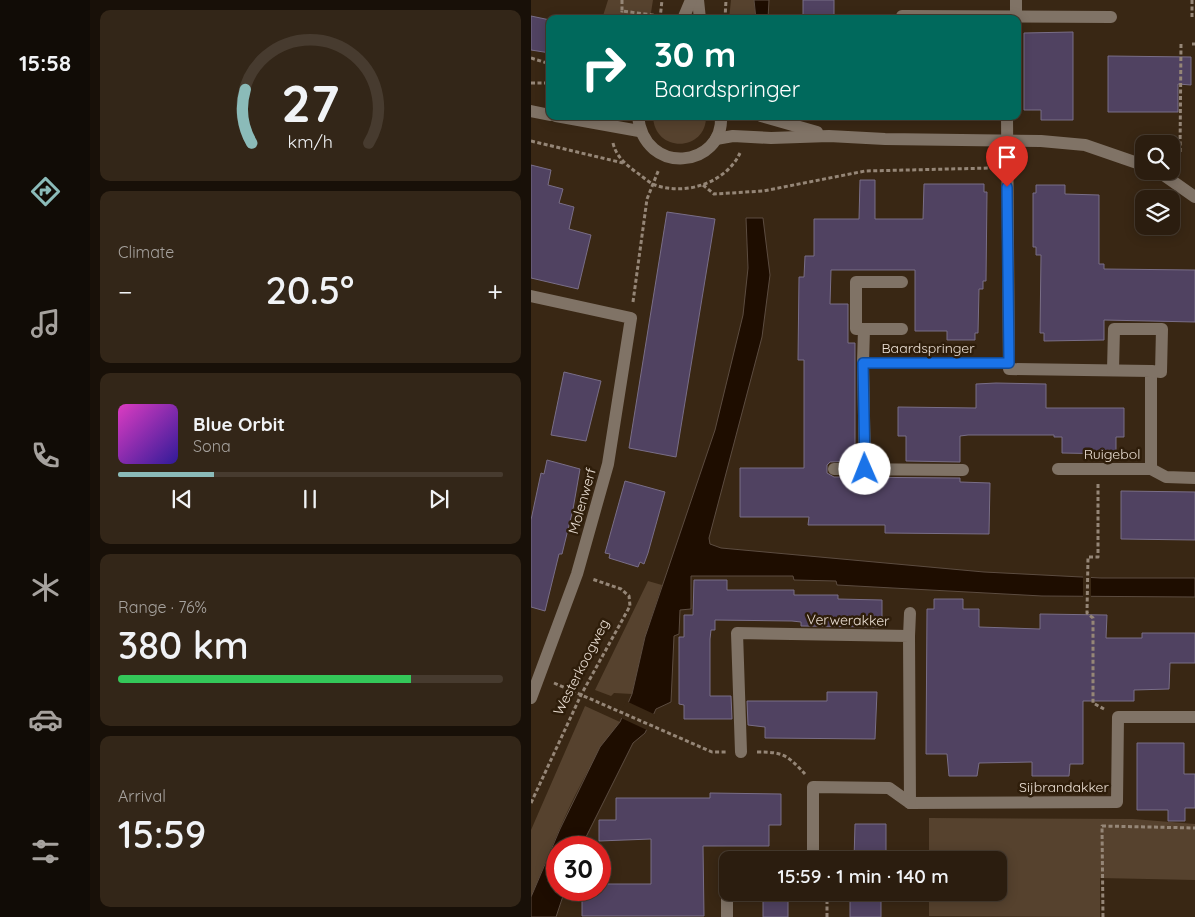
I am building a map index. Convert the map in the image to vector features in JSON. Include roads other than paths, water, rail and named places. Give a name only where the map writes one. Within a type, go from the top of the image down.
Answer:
[{"type":"street","points":[[685,15],[691,0]]},
{"type":"street","points":[[697,0],[699,15]]},
{"type":"street","points":[[1011,15],[1016,0]]},
{"type":"street","points":[[1021,17],[1111,17]]},
{"type":"street","points":[[573,120],[639,131]]},
{"type":"street","points":[[638,120],[639,131],[649,146],[664,156],[684,160],[700,155],[716,139],[720,120]]},
{"type":"street","points":[[775,120],[829,136]]},
{"type":"street","points":[[1007,120],[1009,363]]},
{"type":"street","points":[[716,139],[733,136],[771,138],[829,136],[1007,142],[1041,141],[1085,145],[1135,162]]},
{"type":"street","points":[[1171,180],[1195,197]]},
{"type":"street","points":[[863,363],[863,329],[856,329],[856,282],[902,282]]},
{"type":"street","name":"Molenwerf","points":[[531,296],[631,318],[608,464],[577,574],[536,670]]},
{"type":"street","points":[[1113,370],[1114,329],[1162,328],[1161,372],[1151,372],[1151,469]]},
{"type":"street","name":"Baardspringer","points":[[863,329],[902,329]]},
{"type":"street","name":"Baardspringer","points":[[865,469],[863,363],[1009,363],[1009,369],[1151,372]]},
{"type":"street","points":[[834,468],[963,470]]},
{"type":"street","name":"Ruigebol","points":[[1058,469],[1151,469],[1167,477],[1195,478]]},
{"type":"street","points":[[909,613],[910,803]]},
{"type":"street","name":"Verwerakker","points":[[741,752],[737,633],[909,636]]},
{"type":"street","points":[[531,698],[536,670]]},
{"type":"street","name":"Sijbrandakker","points":[[910,803],[1117,802],[1118,717],[1195,717]]},
{"type":"street","points":[[813,851],[813,788],[889,788],[910,803]]},
{"type":"street","points":[[727,901],[727,917]]}]
